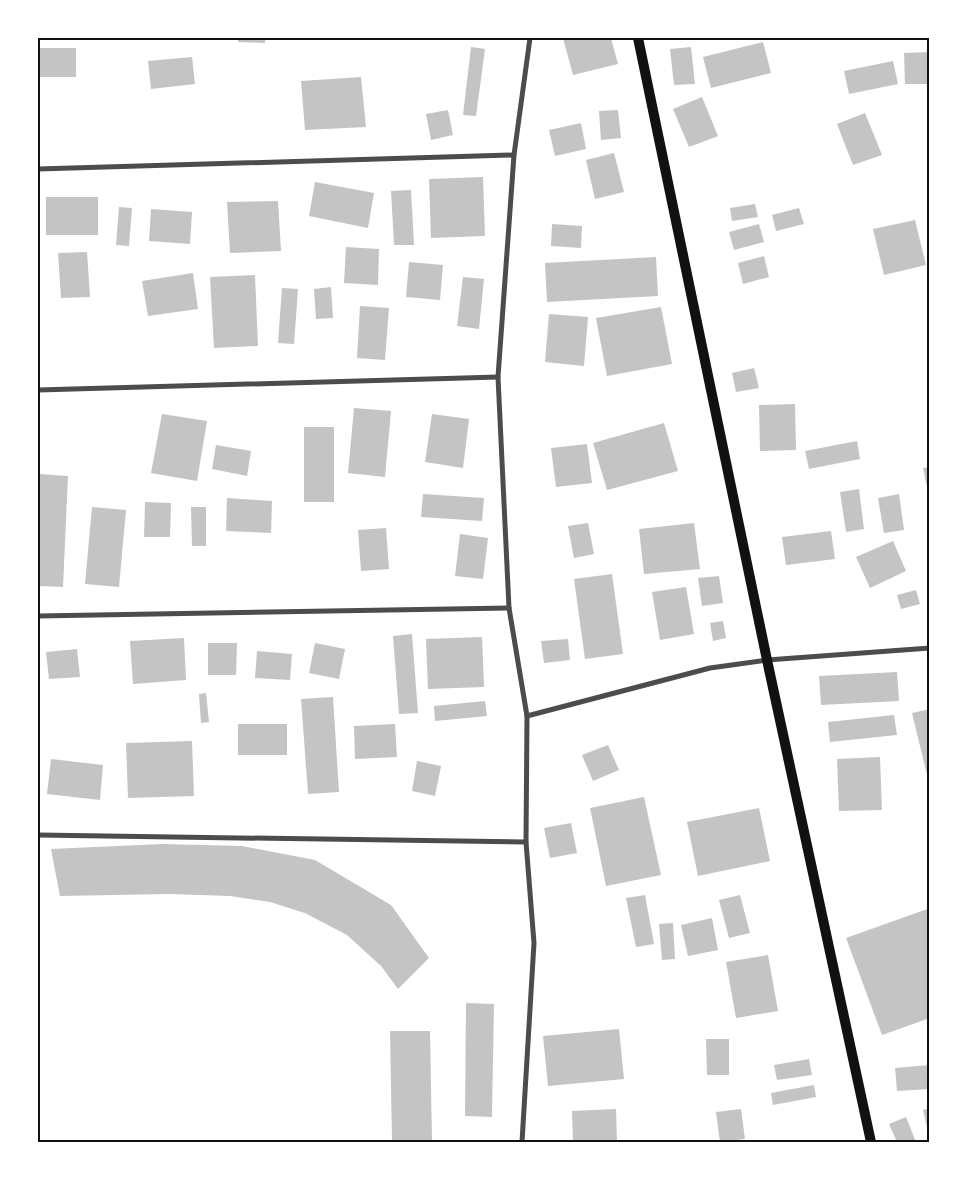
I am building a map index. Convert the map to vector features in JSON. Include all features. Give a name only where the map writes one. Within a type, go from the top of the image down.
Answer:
[{"type":"main road","points":[[638,38],[767,660],[871,1142]]},
{"type":"street","points":[[522,1142],[534,943],[526,842],[527,716],[509,608],[498,377],[514,155],[530,38]]},
{"type":"street","points":[[38,169],[514,155]]},
{"type":"street","points":[[38,390],[498,377]]},
{"type":"street","points":[[38,616],[509,608]]},
{"type":"street","points":[[527,716],[710,668],[767,660],[930,648]]},
{"type":"street","points":[[38,835],[526,842]]},
{"type":"building","points":[[238,38],[265,38],[265,43],[238,42]]},
{"type":"building","points":[[563,38],[611,38],[618,64],[573,75]]},
{"type":"building","points":[[763,42],[771,73],[711,88],[703,57]]},
{"type":"building","points":[[471,47],[485,49],[476,116],[463,115]]},
{"type":"building","points":[[691,47],[695,84],[674,85],[670,49]]},
{"type":"building","points":[[38,48],[76,48],[76,77],[38,77]]},
{"type":"building","points":[[930,52],[930,84],[905,84],[904,53]]},
{"type":"building","points":[[192,57],[195,84],[151,89],[148,61]]},
{"type":"building","points":[[893,61],[898,84],[849,94],[844,71]]},
{"type":"building","points":[[361,77],[366,127],[305,130],[301,81]]},
{"type":"building","points":[[702,97],[718,136],[689,147],[673,109]]},
{"type":"building","points":[[448,110],[453,135],[431,140],[426,114]]},
{"type":"building","points":[[618,110],[621,138],[601,140],[599,111]]},
{"type":"building","points":[[865,113],[882,155],[853,165],[837,124]]},
{"type":"building","points":[[581,123],[586,149],[555,156],[549,130]]},
{"type":"building","points":[[614,153],[624,192],[595,199],[586,160]]},
{"type":"building","points":[[483,177],[485,236],[431,238],[429,179]]},
{"type":"building","points":[[315,182],[374,193],[368,228],[309,216]]},
{"type":"building","points":[[411,190],[414,245],[394,245],[391,191]]},
{"type":"building","points":[[46,197],[98,197],[98,235],[46,235]]},
{"type":"building","points":[[278,201],[281,251],[230,253],[227,202]]},
{"type":"building","points":[[755,204],[758,217],[732,221],[730,208]]},
{"type":"building","points":[[119,207],[132,208],[129,246],[116,245]]},
{"type":"building","points":[[799,208],[804,224],[776,231],[772,215]]},
{"type":"building","points":[[151,209],[192,212],[190,244],[149,241]]},
{"type":"building","points":[[915,220],[926,265],[884,275],[873,229]]},
{"type":"building","points":[[552,224],[582,226],[581,248],[551,246]]},
{"type":"building","points":[[759,224],[764,242],[734,250],[729,232]]},
{"type":"building","points":[[346,247],[379,249],[378,285],[344,283]]},
{"type":"building","points":[[87,252],[90,297],[61,298],[58,253]]},
{"type":"building","points":[[764,256],[769,277],[743,284],[738,263]]},
{"type":"building","points":[[656,257],[658,296],[547,302],[545,263]]},
{"type":"building","points":[[409,262],[443,265],[440,300],[406,297]]},
{"type":"building","points":[[193,273],[198,309],[148,316],[142,281]]},
{"type":"building","points":[[255,275],[258,346],[214,348],[210,277]]},
{"type":"building","points":[[463,277],[484,279],[479,329],[457,326]]},
{"type":"building","points":[[331,287],[333,318],[316,319],[314,289]]},
{"type":"building","points":[[282,288],[298,289],[294,344],[278,343]]},
{"type":"building","points":[[360,306],[389,308],[385,360],[357,358]]},
{"type":"building","points":[[661,307],[672,364],[607,376],[596,318]]},
{"type":"building","points":[[549,314],[588,317],[584,366],[545,362]]},
{"type":"building","points":[[754,368],[759,388],[736,392],[732,373]]},
{"type":"building","points":[[795,404],[796,450],[760,451],[759,405]]},
{"type":"building","points":[[354,408],[391,411],[385,477],[348,473]]},
{"type":"building","points":[[162,414],[207,421],[197,481],[151,473]]},
{"type":"building","points":[[432,414],[469,419],[463,468],[425,462]]},
{"type":"building","points":[[664,423],[678,471],[607,490],[593,443]]},
{"type":"building","points":[[304,427],[334,427],[334,502],[304,502]]},
{"type":"building","points":[[857,441],[860,459],[809,469],[805,451]]},
{"type":"building","points":[[587,444],[592,483],[556,487],[551,448]]},
{"type":"building","points":[[216,445],[251,451],[247,476],[212,469]]},
{"type":"building","points":[[930,467],[930,497],[929,497],[923,468]]},
{"type":"building","points":[[39,474],[68,476],[63,587],[38,586]]},
{"type":"building","points":[[859,489],[864,529],[846,532],[840,492]]},
{"type":"building","points":[[423,494],[484,498],[482,521],[421,517]]},
{"type":"building","points":[[899,494],[904,530],[884,533],[878,498]]},
{"type":"building","points":[[227,498],[272,501],[271,533],[226,531]]},
{"type":"building","points":[[145,502],[171,503],[170,537],[144,537]]},
{"type":"building","points":[[92,507],[126,510],[119,587],[85,584]]},
{"type":"building","points":[[191,507],[206,507],[206,546],[192,546]]},
{"type":"building","points":[[588,523],[594,554],[574,558],[568,526]]},
{"type":"building","points":[[694,523],[700,569],[644,574],[639,529]]},
{"type":"building","points":[[386,528],[389,569],[361,571],[358,530]]},
{"type":"building","points":[[831,531],[835,559],[786,565],[782,537]]},
{"type":"building","points":[[460,534],[488,538],[483,579],[455,576]]},
{"type":"building","points":[[893,541],[906,571],[870,588],[856,557]]},
{"type":"building","points":[[612,574],[623,654],[585,659],[574,579]]},
{"type":"building","points":[[719,576],[723,603],[702,606],[698,578]]},
{"type":"building","points":[[686,587],[694,634],[660,640],[652,592]]},
{"type":"building","points":[[916,590],[920,604],[901,609],[897,595]]},
{"type":"building","points":[[723,621],[726,638],[713,641],[710,623]]},
{"type":"building","points":[[412,634],[418,713],[399,714],[393,636]]},
{"type":"building","points":[[482,637],[484,687],[428,689],[426,639]]},
{"type":"building","points":[[184,638],[186,680],[133,684],[130,641]]},
{"type":"building","points":[[568,639],[570,660],[544,663],[541,641]]},
{"type":"building","points":[[208,643],[237,643],[236,675],[208,675]]},
{"type":"building","points":[[315,643],[345,649],[339,679],[309,673]]},
{"type":"building","points":[[77,649],[80,677],[49,679],[46,652]]},
{"type":"building","points":[[257,651],[292,654],[290,680],[255,678]]},
{"type":"building","points":[[897,672],[899,701],[821,705],[819,676]]},
{"type":"building","points":[[206,693],[209,722],[201,723],[199,694]]},
{"type":"building","points":[[333,697],[339,792],[308,794],[301,699]]},
{"type":"building","points":[[485,701],[487,716],[435,721],[434,706]]},
{"type":"building","points":[[930,709],[930,778],[928,779],[912,713]]},
{"type":"building","points":[[894,715],[897,735],[830,742],[828,722]]},
{"type":"building","points":[[238,724],[287,724],[287,755],[238,755]]},
{"type":"building","points":[[395,724],[397,757],[355,759],[354,726]]},
{"type":"building","points":[[192,741],[194,796],[128,798],[126,743]]},
{"type":"building","points":[[608,745],[619,770],[593,781],[582,755]]},
{"type":"building","points":[[880,757],[882,810],[839,811],[837,759]]},
{"type":"building","points":[[51,759],[103,765],[100,800],[47,794]]},
{"type":"building","points":[[417,761],[441,766],[435,796],[412,791]]},
{"type":"building","points":[[644,797],[661,875],[606,886],[590,808]]},
{"type":"building","points":[[759,808],[770,861],[698,876],[687,822]]},
{"type":"building","points":[[571,823],[577,853],[550,858],[544,828]]},
{"type":"building","points":[[162,844],[242,846],[315,860],[391,905],[429,958],[398,989],[381,966],[347,935],[305,913],[270,902],[230,896],[169,894],[60,896],[51,849]]},
{"type":"building","points":[[645,895],[654,944],[636,947],[626,898]]},
{"type":"building","points":[[740,895],[750,933],[729,938],[719,900]]},
{"type":"building","points":[[930,908],[930,1018],[882,1035],[846,938]]},
{"type":"building","points":[[712,918],[718,950],[688,956],[681,925]]},
{"type":"building","points":[[673,923],[675,959],[662,960],[659,924]]},
{"type":"building","points":[[768,955],[778,1011],[736,1018],[726,962]]},
{"type":"building","points":[[466,1003],[494,1004],[492,1117],[465,1116]]},
{"type":"building","points":[[619,1029],[624,1079],[548,1086],[543,1036]]},
{"type":"building","points":[[390,1031],[430,1031],[432,1142],[392,1142]]},
{"type":"building","points":[[706,1039],[729,1039],[729,1075],[707,1075]]},
{"type":"building","points":[[809,1059],[812,1075],[777,1080],[774,1065]]},
{"type":"building","points":[[930,1065],[930,1089],[897,1091],[895,1068]]},
{"type":"building","points":[[814,1085],[816,1097],[773,1105],[771,1093]]},
{"type":"building","points":[[930,1108],[930,1136],[929,1136],[923,1110]]},
{"type":"building","points":[[616,1109],[617,1142],[573,1142],[572,1111]]},
{"type":"building","points":[[741,1109],[745,1139],[720,1142],[716,1112]]},
{"type":"building","points":[[906,1117],[916,1142],[897,1142],[889,1124]]}]
